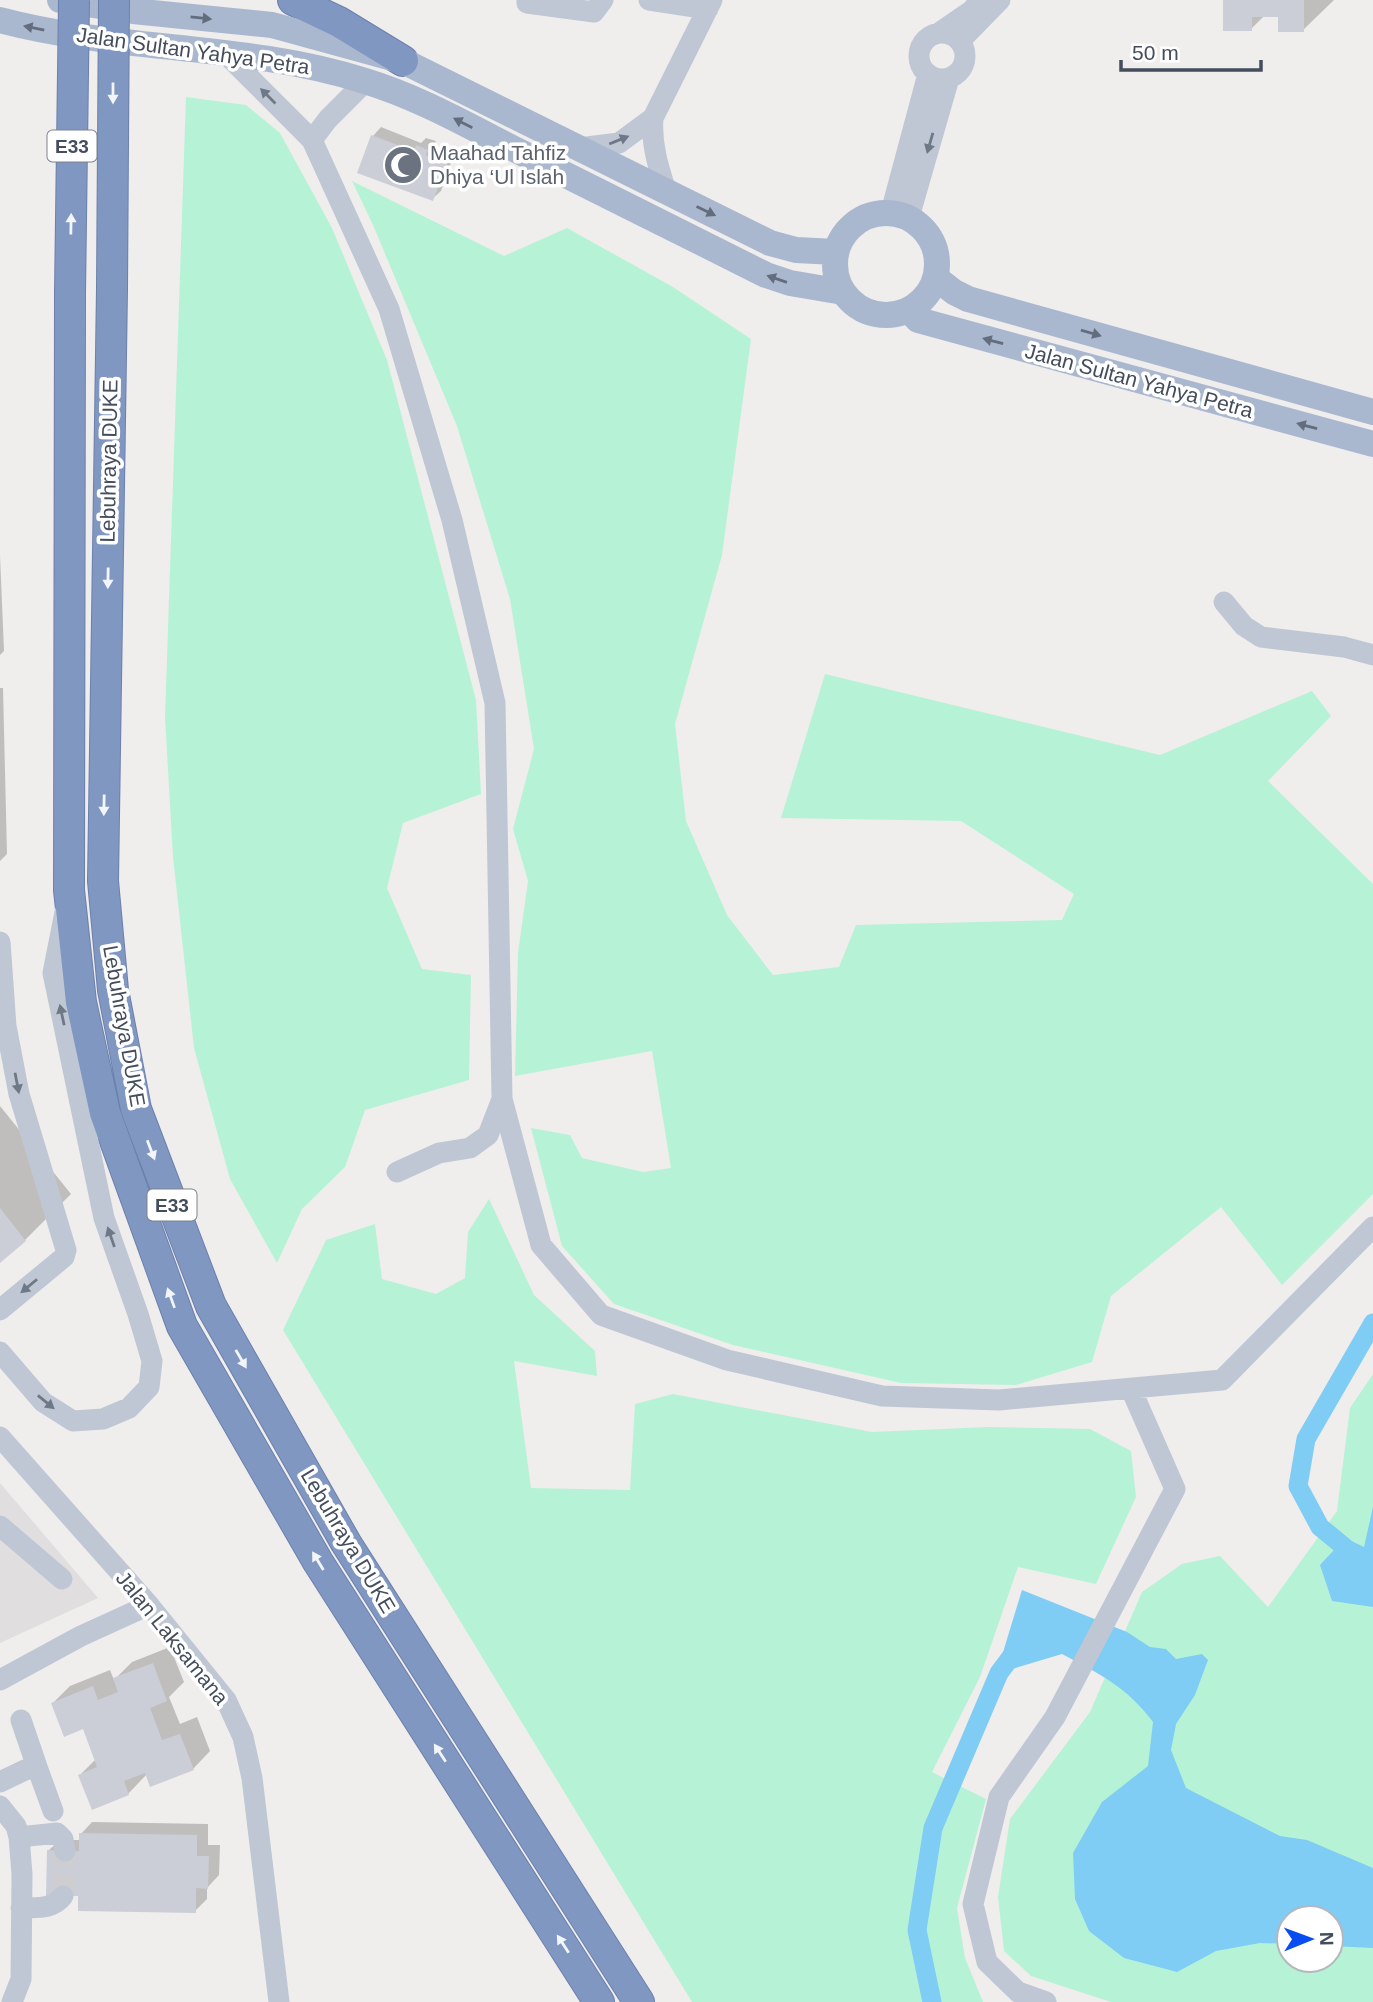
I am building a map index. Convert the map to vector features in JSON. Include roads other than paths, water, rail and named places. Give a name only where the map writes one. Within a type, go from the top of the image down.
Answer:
[{"type":"highway","name":"Lebuhraya DUKE","points":[[74,0],[69,293],[69,890],[81,1002],[105,1113],[181,1326],[318,1562],[599,2002]]},
{"type":"highway","name":"Lebuhraya DUKE","points":[[114,0],[103,881],[113,990],[136,1109],[211,1306],[346,1543],[639,2002]]},
{"type":"highway","points":[[293,0],[339,22],[403,61]]},
{"type":"main road","name":"Jalan Sultan Yahya Petra","points":[[60,0],[133,11],[272,25],[403,61],[769,243],[796,250],[836,252]]},
{"type":"main road","name":"Jalan Sultan Yahya Petra","points":[[0,20],[36,29],[223,51],[298,63],[366,81],[426,105],[766,275],[790,283],[843,292],[853,303],[873,313],[895,315],[909,310],[918,320],[1373,444]]},
{"type":"main road","points":[[843,292],[837,280],[835,266],[841,239],[856,222],[876,213],[900,215],[923,228],[933,243],[937,260],[936,278],[930,291],[921,302],[909,310]]},
{"type":"main road","name":"Jalan Sultan Yahya Petra","points":[[936,278],[968,299],[1373,412]]},
{"type":"street","points":[[527,0],[527,3],[593,12],[603,0]]},
{"type":"street","points":[[649,0],[710,4],[653,118],[655,159],[666,191]]},
{"type":"street","points":[[939,33],[954,36],[960,41],[965,55],[956,75],[939,76],[923,68],[920,54],[926,40],[971,10],[981,0]]},
{"type":"street","points":[[960,41],[1000,0]]},
{"type":"street","points":[[223,51],[312,140],[389,309],[452,520],[495,703],[502,1099],[541,1245],[601,1315],[727,1360],[882,1396],[999,1400],[1222,1381],[1373,1227]]},
{"type":"street","points":[[900,215],[939,76]]},
{"type":"street","points":[[312,140],[328,119],[366,81]]},
{"type":"street","points":[[579,148],[619,143],[653,118]]},
{"type":"street","points":[[1224,602],[1244,626],[1261,637],[1344,647],[1373,655]]},
{"type":"street","points":[[0,1352],[43,1402],[73,1421],[103,1419],[130,1408],[149,1387],[152,1361],[104,1218],[53,973],[69,890]]},
{"type":"street","points":[[0,942],[6,1026],[19,1094],[66,1250],[64,1258],[0,1310]]},
{"type":"street","points":[[397,1172],[439,1153],[470,1148],[488,1135],[502,1099]]},
{"type":"street","points":[[1046,2002],[1018,1992],[986,1962],[973,1904],[999,1797],[1055,1717],[1175,1489],[1131,1389]]},
{"type":"street","name":"Jalan Laksamana","points":[[0,1437],[149,1605],[226,1700],[243,1738],[252,1778],[279,2002]]},
{"type":"street","points":[[3,1534],[62,1579]]},
{"type":"street","points":[[0,1680],[81,1636],[149,1605]]},
{"type":"street","points":[[21,1720],[53,1811]]},
{"type":"street","points":[[0,1782],[37,1767]]},
{"type":"street","points":[[0,1806],[16,1826],[19,1837],[22,1979],[12,2002]]},
{"type":"street","points":[[19,1837],[57,1833],[63,1839],[65,1851]]},
{"type":"street","points":[[20,1908],[49,1907],[57,1904],[63,1896]]},
{"type":"street","points":[[0,1976],[22,1979]]},
{"type":"water","points":[[1373,1507],[1373,1607],[1332,1601],[1320,1565],[1345,1538],[1364,1547]]},
{"type":"water","points":[[1022,1590],[1127,1632],[1150,1647],[1166,1649],[1176,1659],[1202,1654],[1208,1660],[1195,1695],[1176,1724],[1171,1750],[1186,1788],[1280,1836],[1307,1840],[1373,1868],[1373,1948],[1345,1947],[1345,1904],[1275,1904],[1275,1944],[1260,1943],[1216,1951],[1177,1972],[1124,1958],[1089,1931],[1075,1899],[1073,1853],[1102,1802],[1148,1766],[1153,1722],[1123,1690],[1062,1654],[999,1673]]},
{"type":"waterway","points":[[1373,1323],[1306,1439],[1298,1486],[1320,1527],[1359,1559],[1373,1563]]},
{"type":"waterway","points":[[932,2002],[917,1930],[933,1828],[999,1673],[1014,1653]]},
{"type":"tunnel","points":[[63,1896],[65,1851]]},
{"type":"place","name":"Maahad Tahfiz Dhiya ‘Ul Islah","points":[[403,165]]}]
